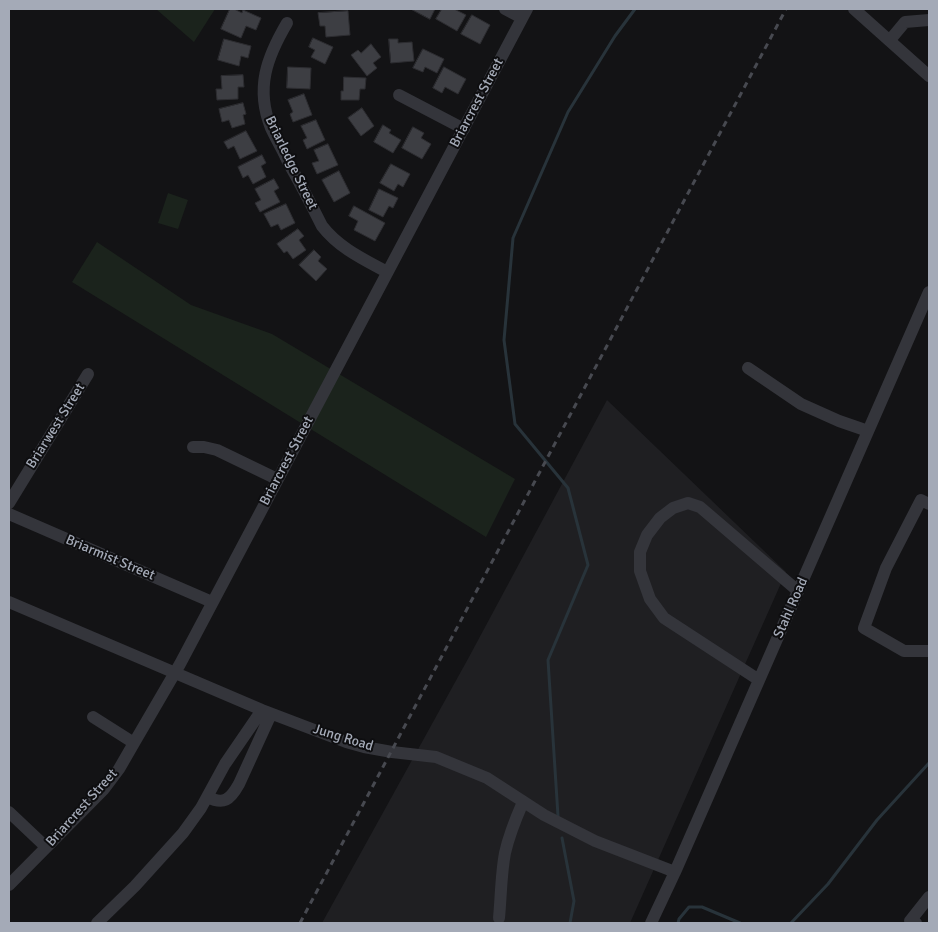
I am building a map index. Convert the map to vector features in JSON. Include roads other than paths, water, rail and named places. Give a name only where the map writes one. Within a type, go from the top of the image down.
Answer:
[{"type":"street","points":[[505,9],[525,13]]},
{"type":"street","points":[[854,9],[929,76]]},
{"type":"street","name":"Briarcrest Street","points":[[9,885],[104,789],[134,743],[175,673],[525,13]]},
{"type":"street","points":[[890,40],[905,22],[929,20]]},
{"type":"street","name":"Briarledge Street","points":[[287,23],[270,55],[265,75],[265,106],[270,126],[322,226],[341,246],[387,272]]},
{"type":"street","points":[[399,95],[464,129]]},
{"type":"street","name":"Stahl Road","points":[[651,923],[929,292]]},
{"type":"street","points":[[748,368],[801,404],[839,421],[868,431]]},
{"type":"street","name":"Briarwest Street","points":[[9,503],[88,374]]},
{"type":"street","points":[[193,448],[204,447],[218,450],[277,479]]},
{"type":"street","points":[[929,504],[921,500],[886,568],[864,628],[904,651],[929,651]]},
{"type":"street","points":[[759,680],[664,618],[659,612],[650,599],[640,571],[640,552],[647,535],[660,518],[673,508],[688,503],[700,507],[798,591]]},
{"type":"street","name":"Briarmist Street","points":[[9,514],[212,602]]},
{"type":"street","name":"Jung Road","points":[[9,602],[266,712],[346,742],[392,752],[436,757],[487,778],[552,819],[595,841],[675,872]]},
{"type":"street","points":[[97,923],[135,886],[183,833],[201,808],[225,764],[266,712]]},
{"type":"street","points":[[207,797],[216,801],[226,800],[233,794],[239,784],[266,712]]},
{"type":"street","points":[[93,717],[134,743]]},
{"type":"street","points":[[500,918],[505,853],[513,825],[523,802]]},
{"type":"street","points":[[9,812],[46,847]]},
{"type":"street","points":[[913,922],[929,897]]},
{"type":"waterway","points":[[558,816],[548,660],[588,565],[568,488],[515,424],[504,340],[513,238],[568,112],[615,36],[635,9]]},
{"type":"waterway","points":[[791,923],[828,884],[877,820],[929,763]]},
{"type":"waterway","points":[[562,838],[574,901],[570,923]]},
{"type":"waterway","points":[[678,923],[689,907],[702,907],[740,923]]},
{"type":"railway","points":[[300,923],[786,9]]}]
